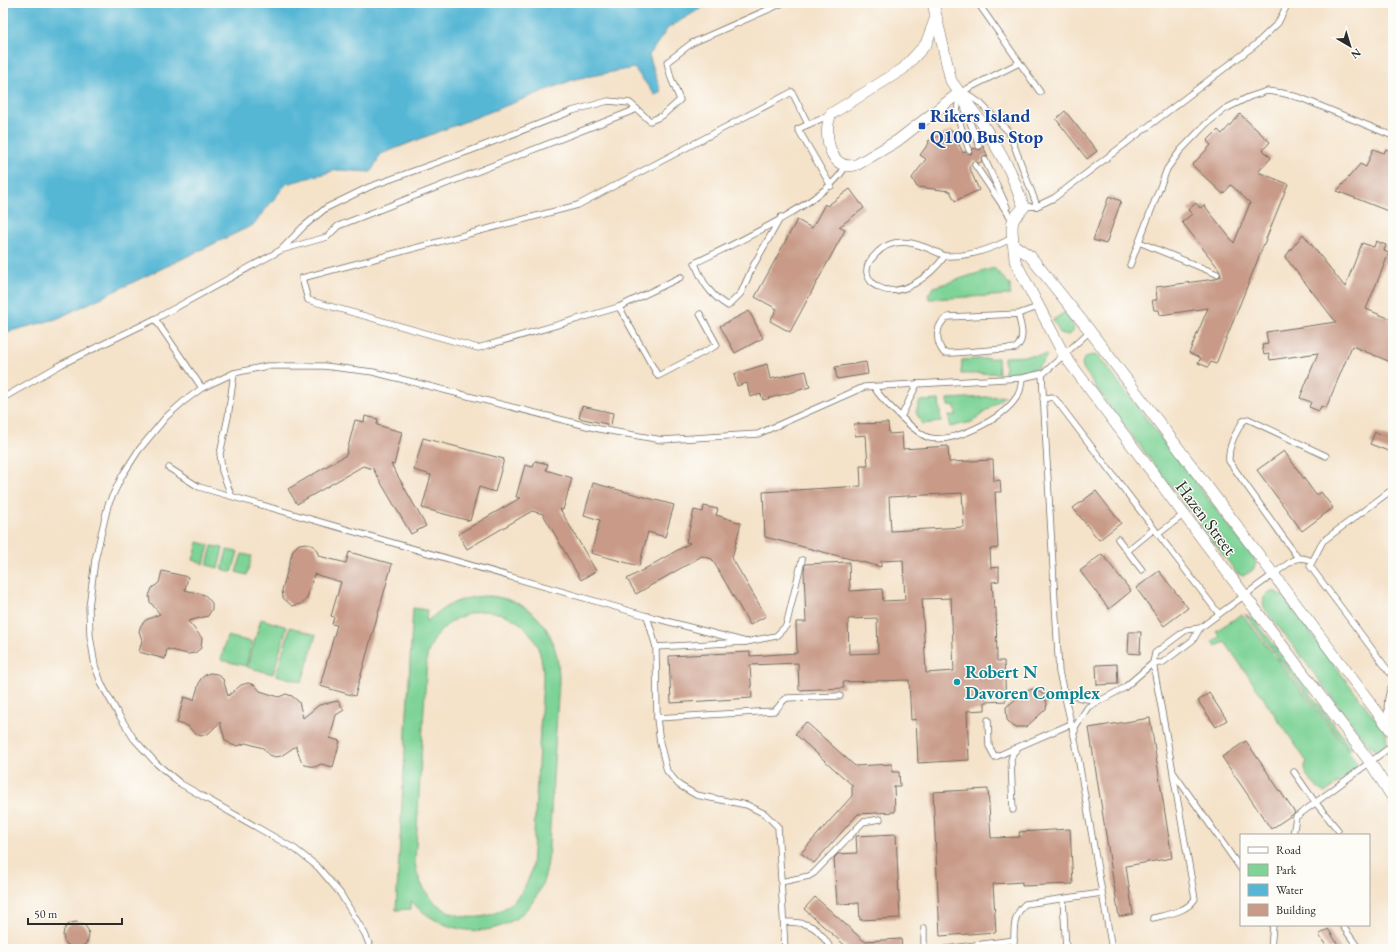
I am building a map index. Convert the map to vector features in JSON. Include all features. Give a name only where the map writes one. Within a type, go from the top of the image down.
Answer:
[{"type":"street","points":[[933,3],[951,81],[961,92],[993,141],[1010,171],[1024,207],[1012,220]]},
{"type":"street","points":[[936,16],[926,44],[903,69],[831,114],[828,120],[828,144],[832,154],[838,161],[853,166],[858,164],[897,141],[961,92]]},
{"type":"street","name":"Hazen Street","points":[[1012,220],[1015,261],[1064,356],[1370,762],[1393,798]]},
{"type":"street","name":"Hazen Street","points":[[1013,242],[1030,256],[1090,330],[1392,731]]},
{"type":"lane","points":[[280,250],[303,227],[326,208],[369,187],[472,150],[572,111],[608,101],[630,103],[650,120],[662,116],[680,100],[671,78],[667,62],[692,43],[783,3]]},
{"type":"lane","points":[[978,3],[1040,92]]},
{"type":"lane","points":[[1024,207],[1037,206],[1054,198],[1255,45],[1278,23],[1288,3]]},
{"type":"lane","points":[[961,92],[1019,63]]},
{"type":"lane","points":[[1130,265],[1167,169],[1180,150],[1202,128],[1225,109],[1249,97],[1267,91],[1282,92],[1301,98],[1393,136]]},
{"type":"lane","points":[[681,277],[620,307],[478,348],[308,300],[302,278],[578,205],[792,92],[808,124]]},
{"type":"lane","points":[[961,92],[980,103],[1009,132],[1037,206]]},
{"type":"lane","points":[[961,92],[979,146]]},
{"type":"lane","points":[[961,92],[957,115],[969,150]]},
{"type":"lane","points":[[3,398],[62,364],[155,319],[280,250],[327,237],[338,226],[637,109]]},
{"type":"lane","points":[[831,114],[798,129],[831,186]]},
{"type":"lane","points":[[986,160],[1012,220]]},
{"type":"lane","points":[[781,217],[753,266],[741,293],[728,306],[715,298],[701,279],[695,263],[781,217],[813,200],[831,186],[843,172],[846,164]]},
{"type":"lane","points":[[975,165],[1012,220]]},
{"type":"lane","points":[[945,256],[936,269],[920,281],[898,290],[884,291],[873,285],[867,274],[868,263],[882,246],[899,241],[931,250],[945,256],[959,257],[1013,242]]},
{"type":"lane","points":[[1139,242],[1217,274]]},
{"type":"lane","points":[[620,307],[658,376],[716,345],[700,314]]},
{"type":"lane","points":[[1018,314],[1022,341],[1016,348],[944,353],[940,348],[937,327],[941,320],[948,316],[1018,314],[1038,307]]},
{"type":"lane","points":[[155,319],[202,388]]},
{"type":"lane","points":[[371,949],[365,934],[340,893],[318,867],[295,849],[181,784],[157,764],[134,739],[102,685],[95,666],[90,636],[89,607],[95,560],[108,505],[122,476],[138,451],[166,417],[202,388],[234,373],[267,366],[295,365],[324,366],[373,372],[599,429],[662,440],[758,434],[864,387],[1022,378],[1042,374],[1064,356],[1090,330]]},
{"type":"lane","points":[[231,495],[222,471],[220,454],[228,417],[234,373]]},
{"type":"lane","points":[[1042,374],[1059,668],[1076,740],[1112,949]]},
{"type":"lane","points":[[874,387],[885,402],[901,417],[920,434],[929,438],[963,435],[979,427],[1006,409],[1016,399],[1021,390],[1022,378]]},
{"type":"lane","points":[[901,417],[917,384]]},
{"type":"lane","points":[[1043,399],[1052,397],[1056,400],[1219,614]]},
{"type":"lane","points":[[1312,561],[1298,558],[1229,461],[1229,452],[1235,435],[1243,421],[1248,420],[1326,456]]},
{"type":"lane","points":[[169,468],[199,487],[647,616],[746,642]]},
{"type":"lane","points":[[1393,489],[1323,541],[1310,566],[1393,677]]},
{"type":"lane","points":[[1127,551],[1183,515]]},
{"type":"lane","points":[[1118,539],[1142,570]]},
{"type":"lane","points":[[1076,740],[1075,727],[1088,707],[1098,700],[1110,696],[1124,688],[1153,663],[1162,663],[1193,640],[1200,628],[1298,558]]},
{"type":"lane","points":[[656,647],[746,642],[776,636],[786,626],[802,560]]},
{"type":"lane","points":[[647,616],[656,647],[657,718],[660,743],[667,772],[680,784],[696,795],[747,805],[764,814],[778,828],[785,949]]},
{"type":"lane","points":[[1153,918],[1183,910],[1191,905],[1195,899],[1153,663],[1155,652],[1186,630],[1200,628]]},
{"type":"lane","points":[[1392,731],[1386,712],[1388,693],[1393,684]]},
{"type":"lane","points":[[1063,689],[1069,694],[1083,699],[1098,700]]},
{"type":"lane","points":[[657,718],[774,711],[779,708],[787,698],[840,696]]},
{"type":"lane","points":[[988,720],[990,752],[995,757],[1072,724]]},
{"type":"lane","points":[[1293,834],[1296,816],[1393,745]]},
{"type":"lane","points":[[1014,810],[1011,760],[1013,753],[1019,747]]},
{"type":"lane","points":[[1173,772],[1240,868]]},
{"type":"lane","points":[[1294,772],[1315,802],[1338,830]]},
{"type":"lane","points":[[781,882],[809,876],[814,873],[863,822],[880,819]]},
{"type":"lane","points":[[1014,949],[1015,918],[1018,910],[1025,904],[1102,893]]},
{"type":"lane","points":[[1063,899],[1066,949]]},
{"type":"lane","points":[[784,922],[803,922],[815,928],[826,940],[831,949]]},
{"type":"lane","points":[[1271,949],[1273,926]]},
{"type":"lane","points":[[1343,926],[1359,949]]},
{"type":"lane","points":[[924,928],[924,949]]},
{"type":"lane","points":[[945,949],[1014,940]]},
{"type":"green space","points":[[994,268],[1010,285],[1010,295],[929,299],[928,294],[934,287]]},
{"type":"green space","points":[[1065,312],[1074,327],[1073,332],[1068,335],[1060,333],[1053,320]]},
{"type":"green space","points":[[1047,355],[1044,361],[1035,368],[1024,372],[1005,373],[1004,357]]},
{"type":"green space","points":[[1094,355],[1099,357],[1255,560],[1256,564],[1253,570],[1243,576],[1237,573],[1107,403],[1083,368],[1082,363],[1085,357]]},
{"type":"green space","points":[[998,358],[999,373],[961,374],[962,360]]},
{"type":"green space","points":[[1005,396],[972,422],[950,427],[949,416],[956,415],[955,406],[948,406],[948,399]]},
{"type":"green space","points":[[939,400],[941,422],[922,424],[916,412],[920,401]]},
{"type":"green space","points":[[198,542],[209,545],[204,564],[193,560]]},
{"type":"green space","points":[[212,546],[223,548],[218,568],[207,565]]},
{"type":"green space","points":[[227,550],[238,552],[232,572],[222,569]]},
{"type":"green space","points":[[242,554],[252,556],[247,575],[236,572]]},
{"type":"green space","points":[[1276,592],[1282,596],[1386,733],[1387,743],[1380,749],[1372,749],[1366,742],[1265,609],[1263,602],[1265,596],[1269,593]]},
{"type":"green space","points":[[481,596],[506,599],[521,605],[542,623],[550,635],[555,649],[559,680],[548,861],[541,886],[529,906],[513,920],[494,928],[473,931],[452,927],[431,917],[411,901],[411,909],[396,910],[413,608],[427,610],[426,622],[441,610],[456,602]],"holes":[[[480,611],[495,612],[518,622],[527,630],[534,640],[542,665],[543,679],[532,868],[523,890],[508,906],[490,915],[471,917],[452,913],[436,903],[422,886],[415,863],[427,656],[430,647],[440,632],[453,621],[470,613]]]},
{"type":"green space","points":[[1242,614],[1346,748],[1347,747],[1245,614],[1255,620],[1351,747],[1348,751],[1358,764],[1355,770],[1325,793],[1315,786],[1308,778],[1304,770],[1304,766],[1307,762],[1225,642],[1216,646],[1212,642],[1220,636],[1216,631]]},
{"type":"green space","points":[[261,619],[287,627],[273,674],[247,667]]},
{"type":"green space","points":[[290,627],[316,635],[302,682],[276,675]]},
{"type":"green space","points":[[227,636],[252,642],[246,666],[221,660]]},
{"type":"water","points":[[3,3],[710,3],[668,28],[649,55],[661,92],[655,95],[634,68],[575,79],[381,154],[371,172],[337,170],[286,184],[253,225],[56,319],[3,333]]},
{"type":"building","points":[[1065,111],[1097,151],[1087,159],[1056,119]]},
{"type":"building","points":[[1240,114],[1270,142],[1263,150],[1271,158],[1258,172],[1288,184],[1216,364],[1211,362],[1208,367],[1198,363],[1201,358],[1189,353],[1208,308],[1160,315],[1159,310],[1154,310],[1152,300],[1157,300],[1156,287],[1215,279],[1221,276],[1219,269],[1182,222],[1192,214],[1188,210],[1196,203],[1200,208],[1204,205],[1234,243],[1250,203],[1231,185],[1223,194],[1192,165],[1211,145],[1207,141],[1218,130],[1222,134]]},
{"type":"building","points":[[952,130],[963,153],[965,152],[971,154],[973,148],[980,150],[983,146],[988,157],[983,156],[981,162],[979,163],[973,161],[969,167],[979,190],[955,201],[950,191],[917,187],[912,178],[926,159],[920,155],[929,143],[928,141]]},
{"type":"building","points":[[1373,149],[1384,153],[1386,149],[1393,152],[1393,213],[1337,191],[1360,164],[1366,167]]},
{"type":"building","points":[[850,189],[864,208],[839,227],[845,230],[790,332],[770,321],[777,309],[755,297],[797,220],[812,228],[825,204],[827,206]]},
{"type":"building","points":[[1109,196],[1121,201],[1106,244],[1093,240]]},
{"type":"building","points":[[1303,234],[1345,287],[1362,243],[1374,247],[1376,241],[1386,245],[1384,251],[1389,253],[1366,309],[1393,320],[1393,363],[1352,346],[1326,408],[1321,406],[1319,411],[1309,407],[1311,402],[1300,398],[1318,353],[1270,360],[1269,354],[1264,355],[1262,345],[1268,344],[1266,332],[1336,322],[1285,257]]},
{"type":"building","points":[[749,311],[763,338],[735,353],[720,326]]},
{"type":"building","points":[[866,362],[868,374],[837,379],[835,367]]},
{"type":"building","points":[[767,364],[770,379],[806,371],[810,387],[763,400],[761,394],[750,397],[747,383],[737,386],[734,374]]},
{"type":"building","points":[[582,406],[613,413],[611,425],[579,418]]},
{"type":"building","points":[[365,416],[378,419],[377,425],[402,432],[394,465],[391,464],[426,526],[411,534],[373,469],[363,466],[297,504],[288,489],[346,455],[355,420],[364,422]]},
{"type":"building","points":[[888,423],[889,434],[902,433],[903,449],[948,446],[949,462],[993,460],[994,481],[1000,480],[1001,492],[995,492],[998,548],[990,549],[991,568],[999,567],[999,581],[992,582],[994,608],[996,608],[997,661],[1004,661],[1006,701],[985,702],[985,710],[967,711],[969,760],[918,763],[916,719],[911,720],[909,680],[843,682],[844,688],[799,690],[798,663],[750,665],[752,698],[671,703],[669,656],[750,652],[750,656],[797,653],[796,622],[806,622],[805,564],[849,562],[850,591],[882,589],[883,601],[905,600],[903,560],[881,561],[881,567],[765,537],[763,492],[861,486],[860,466],[868,466],[866,435],[855,436],[854,424]],"holes":[[[962,493],[964,527],[891,531],[889,497]],[[951,598],[954,671],[926,673],[922,599]],[[877,618],[878,653],[849,654],[848,619]]]},
{"type":"building","points":[[1375,432],[1393,439],[1393,453],[1370,444]]},
{"type":"building","points":[[423,438],[504,459],[495,492],[479,487],[470,521],[422,508],[431,475],[414,470]]},
{"type":"building","points":[[1284,451],[1316,495],[1321,492],[1333,508],[1302,531],[1257,470]]},
{"type":"building","points":[[535,461],[548,464],[546,470],[572,478],[563,510],[560,509],[596,571],[581,580],[543,514],[532,511],[467,549],[458,534],[520,498],[516,497],[525,465],[533,467]]},
{"type":"building","points":[[593,483],[674,505],[665,537],[648,532],[639,566],[591,553],[600,520],[584,515]]},
{"type":"building","points":[[1096,491],[1121,523],[1099,540],[1073,508]]},
{"type":"building","points":[[704,506],[718,509],[716,515],[741,523],[732,558],[766,616],[750,625],[712,559],[702,556],[636,594],[627,579],[690,543],[686,542],[694,510],[703,512]]},
{"type":"building","points":[[307,543],[315,547],[319,556],[346,563],[349,552],[392,564],[355,696],[320,686],[337,625],[332,624],[334,617],[331,616],[341,582],[314,574],[307,598],[302,604],[292,606],[283,598],[282,590],[293,550],[299,544]]},
{"type":"building","points":[[1102,554],[1131,591],[1109,609],[1080,571]]},
{"type":"building","points":[[162,571],[188,577],[185,590],[205,595],[212,603],[212,609],[208,616],[188,621],[202,638],[201,648],[195,653],[188,654],[167,649],[165,659],[139,652],[142,640],[139,631],[141,625],[146,620],[160,614],[150,602],[149,596],[152,588],[159,583]]},
{"type":"building","points":[[1159,571],[1188,608],[1164,626],[1136,588]]},
{"type":"building","points":[[1129,632],[1141,632],[1140,654],[1128,653]]},
{"type":"building","points":[[1117,664],[1118,684],[1097,685],[1096,665]]},
{"type":"building","points":[[210,673],[217,674],[223,679],[228,696],[241,685],[248,683],[255,685],[260,691],[279,697],[286,694],[292,696],[299,702],[303,718],[319,705],[338,701],[344,710],[336,715],[330,738],[340,741],[333,767],[321,764],[315,767],[305,765],[301,761],[296,746],[281,756],[276,757],[269,755],[263,748],[246,743],[238,746],[232,745],[225,740],[220,722],[209,733],[201,736],[194,733],[188,726],[177,723],[184,697],[194,700],[200,680],[205,675]]},
{"type":"building","points":[[1032,689],[1044,695],[1047,704],[1046,709],[1026,727],[1014,727],[1007,720],[1006,707],[1025,692]]},
{"type":"building","points":[[1209,693],[1227,720],[1216,727],[1198,701]]},
{"type":"building","points":[[1150,718],[1172,858],[1126,866],[1133,914],[1119,917],[1089,728]]},
{"type":"building","points":[[806,722],[855,766],[892,764],[892,772],[899,772],[900,786],[894,786],[895,812],[858,814],[814,863],[801,853],[852,796],[852,785],[795,734]]},
{"type":"building","points":[[1246,741],[1295,813],[1271,829],[1222,757]]},
{"type":"building","points":[[988,789],[991,838],[1020,837],[1019,832],[1070,829],[1073,884],[1022,886],[1022,882],[993,884],[996,932],[940,936],[933,792]]},
{"type":"building","points":[[896,834],[900,918],[860,920],[859,903],[837,904],[834,858],[838,854],[857,853],[856,836]]},
{"type":"building","points":[[815,897],[864,941],[901,939],[902,949],[849,949],[804,909]]},
{"type":"building","points":[[76,922],[85,926],[89,935],[85,944],[76,948],[67,944],[63,935],[67,926]]},
{"type":"building","points":[[1328,929],[1341,949],[1328,949],[1319,935]]},
{"type":"place","name":"Rikers Island Q100 Bus Stop","points":[[922,126]]},
{"type":"place","name":"Robert N Davoren Complex","points":[[957,682]]}]
